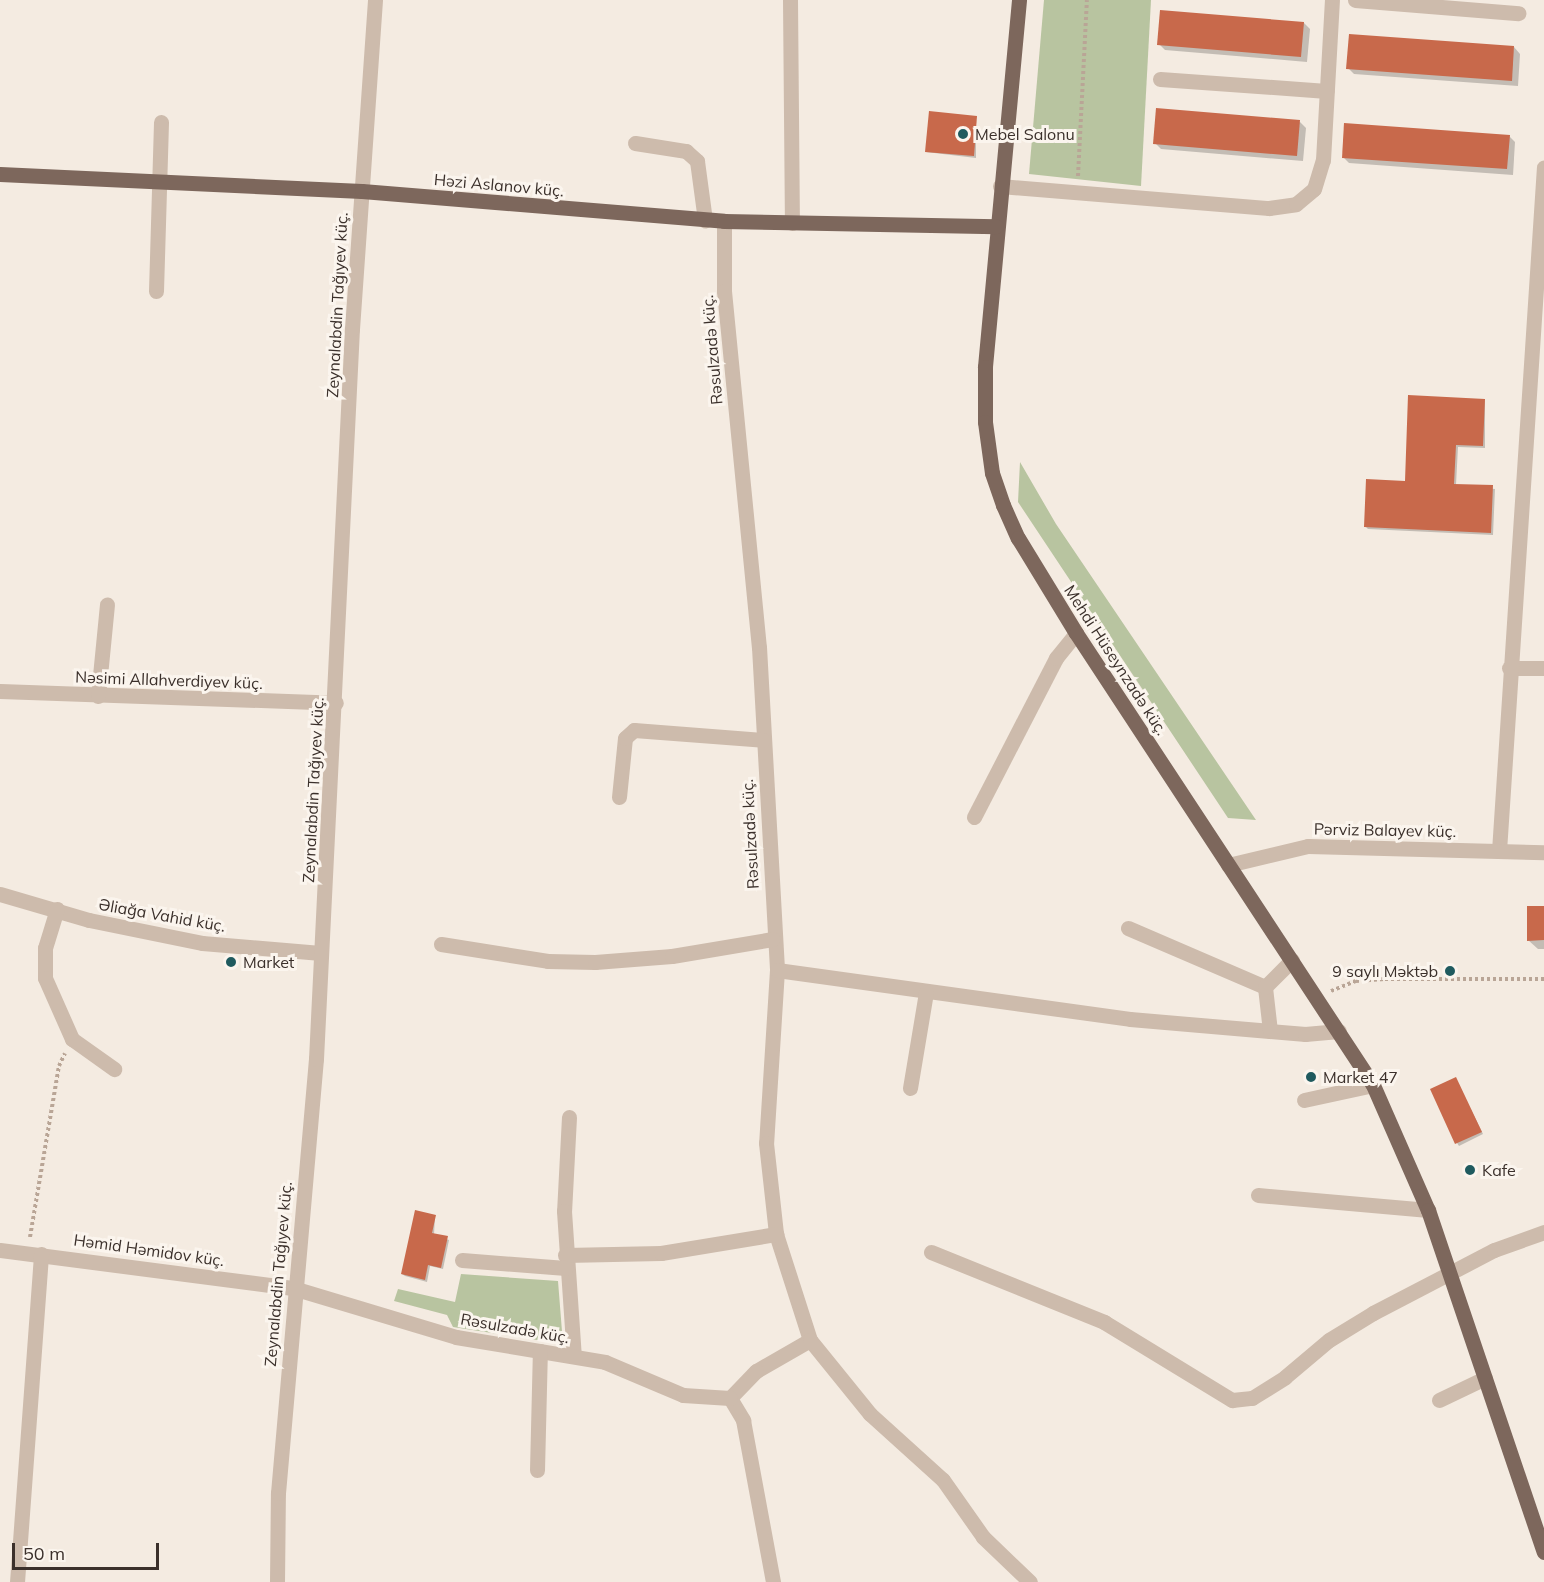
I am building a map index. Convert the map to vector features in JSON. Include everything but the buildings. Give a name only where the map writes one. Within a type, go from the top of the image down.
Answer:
[{"type":"main road","name":"Mehdi Hüseynzadə küç.","points":[[1019,0],[996,226],[985,367],[985,422],[992,473],[1018,538],[1076,633],[1373,1085],[1428,1210],[1544,1552]]},
{"type":"main road","name":"Həzi Aslanov küç.","points":[[0,174],[362,191],[724,221],[996,226]]},
{"type":"street","name":"Zeynalabdin Tağıyev küç.","points":[[277,1582],[278,1494],[293,1288],[310,1138],[336,703],[362,191],[375,0]]},
{"type":"street","points":[[790,0],[792,223]]},
{"type":"street","points":[[1000,186],[1269,208],[1296,204],[1314,189],[1323,160],[1332,0]]},
{"type":"street","points":[[1355,0],[1518,14]]},
{"type":"street","points":[[1160,79],[1327,91]]},
{"type":"street","points":[[156,291],[161,122]]},
{"type":"street","points":[[635,143],[686,151],[697,161],[705,220]]},
{"type":"street","points":[[1499,851],[1509,668],[1538,351],[1544,167]]},
{"type":"street","name":"Rəsulzadə küç.","points":[[724,221],[724,291],[759,647],[773,939],[777,970],[766,1143],[776,1234],[810,1340]]},
{"type":"street","points":[[98,696],[107,604]]},
{"type":"street","points":[[974,817],[1056,657],[1076,633]]},
{"type":"street","points":[[1509,668],[1544,668]]},
{"type":"street","name":"Nəsimi Allahverdiyev küç.","points":[[0,691],[336,703]]},
{"type":"street","points":[[619,797],[625,738],[634,730],[763,740]]},
{"type":"street","name":"Pərviz Balayev küç.","points":[[1228,865],[1308,846],[1544,852]]},
{"type":"street","name":"Əliağa Vahid küç.","points":[[0,894],[130,930],[202,943],[321,953]]},
{"type":"street","points":[[57,909],[45,948],[45,978],[72,1039],[114,1069]]},
{"type":"street","points":[[1128,928],[1265,987]]},
{"type":"street","points":[[441,944],[548,962],[595,962],[672,956],[773,939]]},
{"type":"street","points":[[1265,987],[1292,960]]},
{"type":"street","points":[[777,970],[1130,1018],[1305,1034],[1339,1031]]},
{"type":"street","points":[[1265,987],[1270,1031]]},
{"type":"street","points":[[910,1088],[926,992]]},
{"type":"street","points":[[1304,1101],[1373,1085]]},
{"type":"street","points":[[569,1117],[565,1262],[574,1356]]},
{"type":"street","points":[[1258,1195],[1428,1210]]},
{"type":"street","points":[[931,1252],[1104,1322],[1232,1400],[1252,1398],[1285,1377],[1329,1340],[1494,1250],[1544,1232]]},
{"type":"street","points":[[462,1260],[565,1262],[661,1253],[776,1234]]},
{"type":"street","name":"Həmid Həmidov küç.","points":[[0,1250],[293,1288]]},
{"type":"street","points":[[17,1582],[34,1253]]},
{"type":"street","name":"Rəsulzadə küç.","points":[[293,1288],[456,1337],[605,1362],[683,1395],[730,1398]]},
{"type":"street","points":[[773,1582],[743,1420],[730,1398],[756,1371],[810,1340],[870,1413],[943,1480],[983,1537],[1030,1582]]},
{"type":"street","points":[[537,1470],[540,1351]]},
{"type":"street","points":[[1439,1400],[1485,1378]]},
{"type":"path","points":[[1078,179],[1088,0]]},
{"type":"path","points":[[1317,998],[1356,981],[1544,979]]},
{"type":"path","points":[[34,1253],[59,1066],[72,1039]]},
{"type":"green space","points":[[1044,0],[1151,0],[1141,186],[1029,174]]},
{"type":"green space","points":[[1020,462],[1056,524],[1256,820],[1228,818],[1018,502]]},
{"type":"green space","points":[[461,1274],[558,1281],[563,1344],[453,1327],[447,1315],[394,1301],[398,1289],[455,1302]]},
{"type":"place","name":"Mebel Salonu","points":[[963,134]]},
{"type":"place","name":"Market","points":[[231,962]]},
{"type":"place","name":"9 saylı Məktəb","points":[[1450,971]]},
{"type":"place","name":"Market 47","points":[[1311,1077]]},
{"type":"place","name":"Kafe","points":[[1470,1170]]}]
